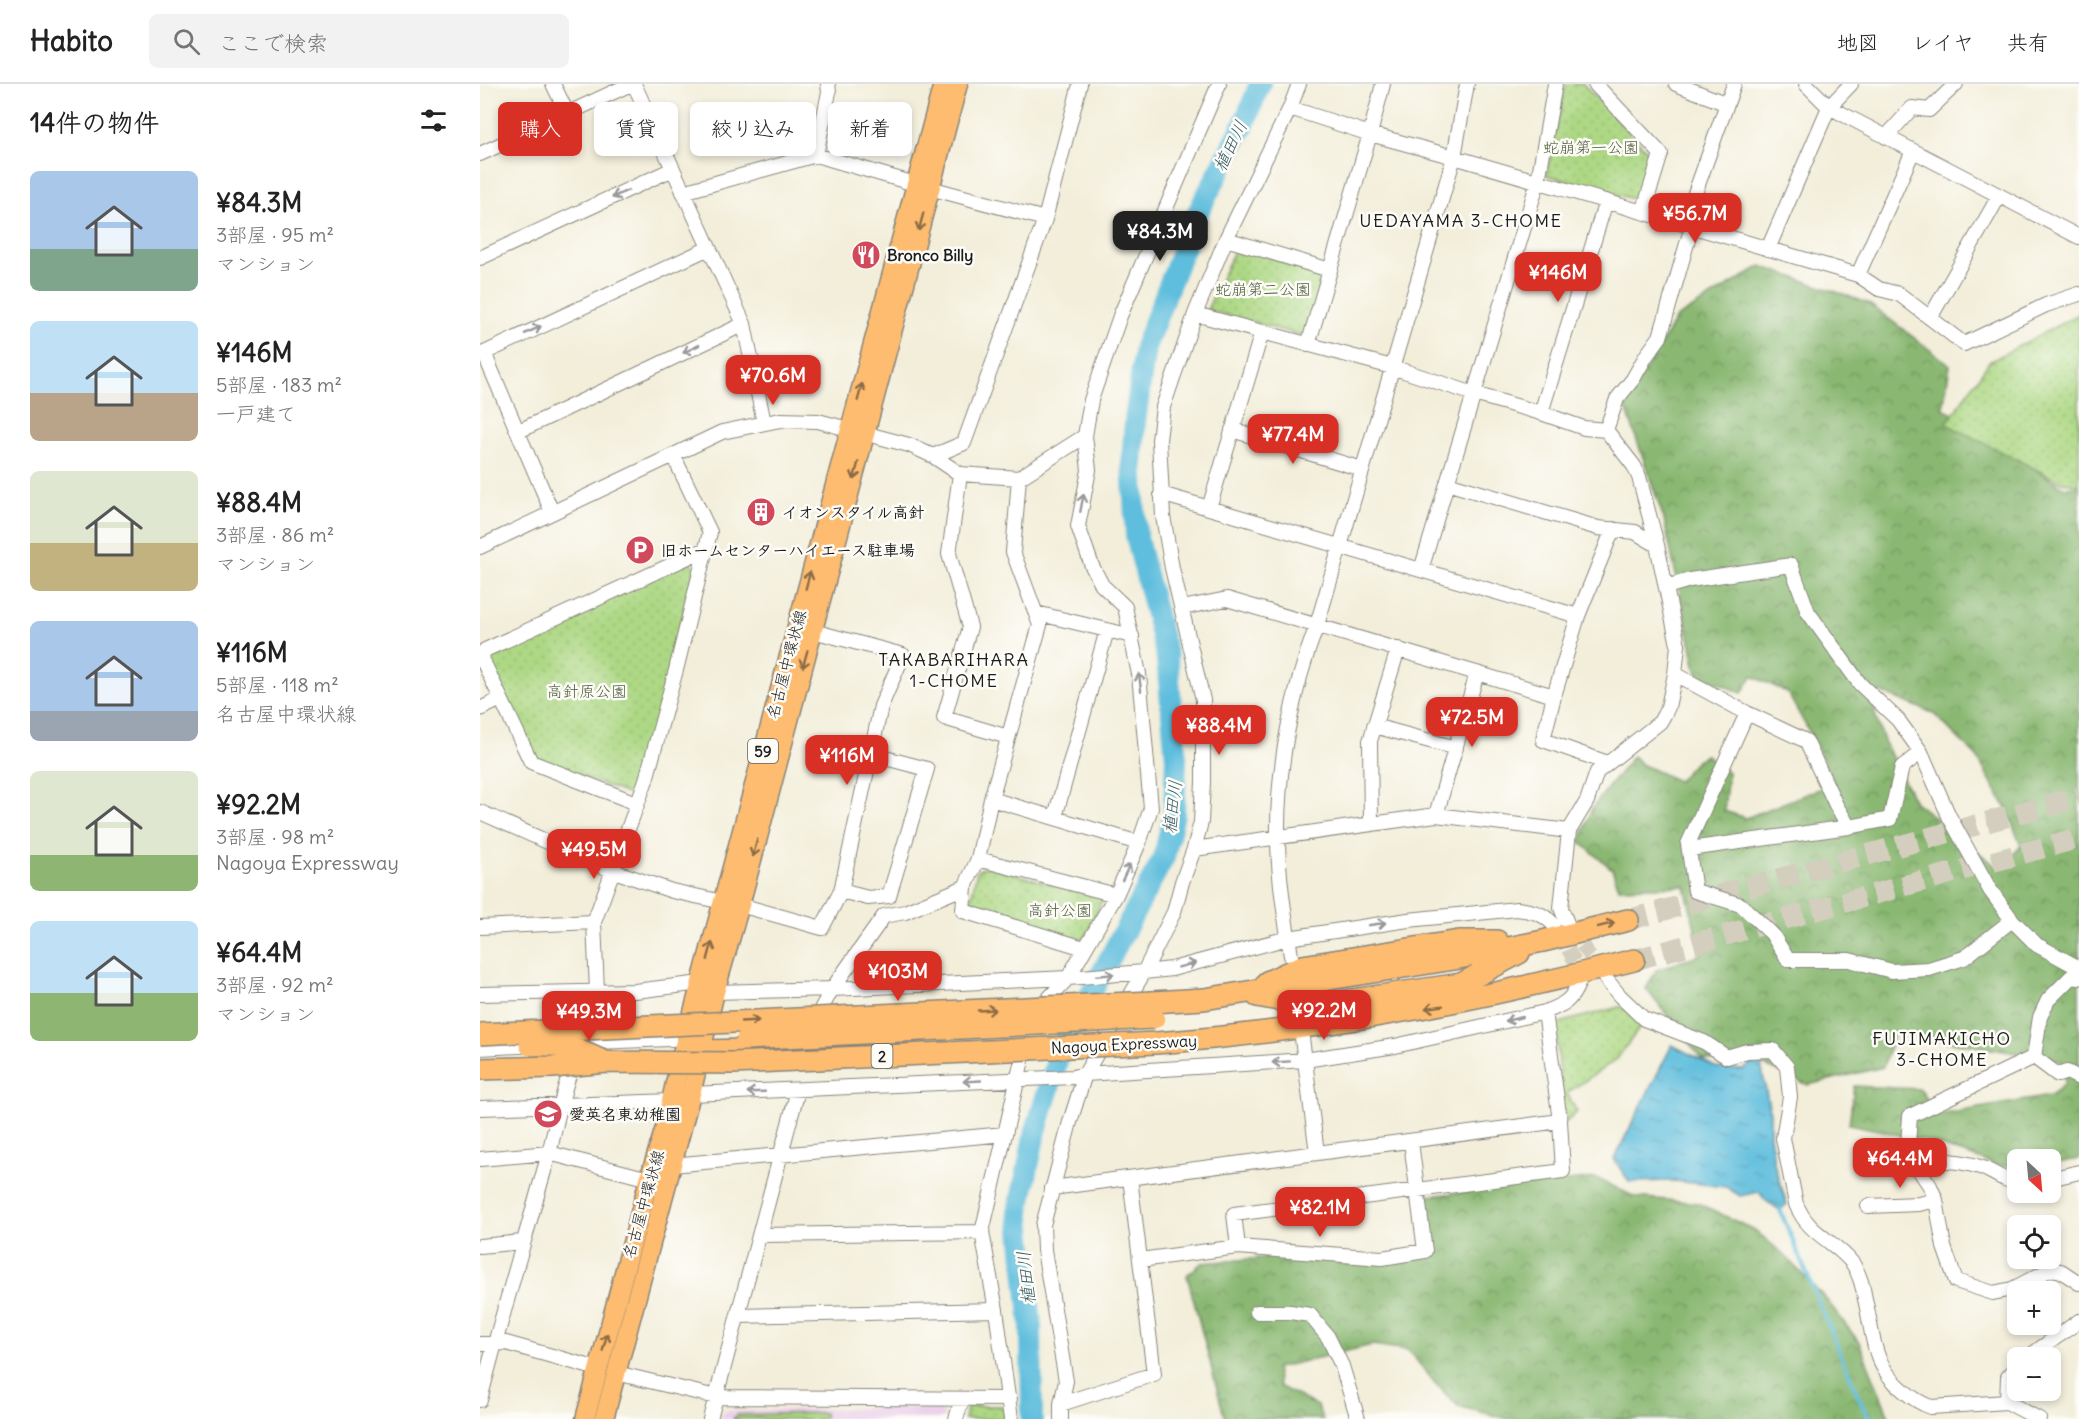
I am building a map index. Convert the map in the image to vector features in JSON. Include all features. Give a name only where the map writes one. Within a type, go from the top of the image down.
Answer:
[{"type":"highway","name":"2","points":[[1553,927],[1628,920]]},
{"type":"highway","name":"Nagoya Expressway","points":[[607,1062],[733,1062],[1154,1024],[1204,999],[1454,959],[1553,927]]},
{"type":"highway","name":"Nagoya Expressway","points":[[608,1028],[1154,1024],[1234,1037],[1298,1034],[1549,982],[1634,960]]},
{"type":"highway","points":[[480,1024],[550,1022],[608,1028]]},
{"type":"highway","points":[[693,1045],[1154,1024]]},
{"type":"highway","points":[[480,1034],[608,1028]]},
{"type":"highway","points":[[480,1048],[554,1044],[572,1047],[607,1062]]},
{"type":"highway","points":[[480,1059],[555,1055],[607,1062]]},
{"type":"highway","points":[[480,1069],[553,1067],[607,1062]]},
{"type":"highway","points":[[480,1079],[554,1075],[607,1062]]},
{"type":"main road","name":"名古屋中環状線","points":[[585,1419],[649,1179],[672,1101],[693,1045],[813,631],[858,430],[922,186],[943,84]]},
{"type":"main road","name":"名古屋中環状線","points":[[922,186],[958,84]]},
{"type":"main road","name":"名古屋中環状線","points":[[732,904],[823,526],[858,430]]},
{"type":"main road","name":"名古屋中環状線","points":[[604,1419],[691,1094],[693,1045]]},
{"type":"street","points":[[553,84],[562,102]]},
{"type":"street","points":[[582,106],[632,84],[744,324],[764,423]]},
{"type":"street","points":[[828,84],[829,92],[816,154],[922,186],[1045,219]]},
{"type":"street","points":[[933,456],[964,443],[1045,219],[1080,84]]},
{"type":"street","points":[[1049,998],[1074,978],[1084,948],[1116,895],[1139,843],[1151,808],[1144,713],[1125,607],[1102,585],[1092,566],[1078,526],[1089,470],[1085,436],[1091,400],[1120,316],[1218,84]]},
{"type":"street","points":[[1061,1419],[1061,1404],[1066,1381],[1042,1234],[1052,1188],[1079,1076],[1144,972],[1174,912],[1200,822],[1203,782],[1203,700],[1163,516],[1160,441],[1163,407],[1195,314],[1226,239],[1290,108],[1299,84]]},
{"type":"street","points":[[1308,345],[1383,84]]},
{"type":"street","points":[[1291,956],[1278,838],[1280,785],[1286,738],[1307,653],[1317,626],[1454,157],[1467,84]]},
{"type":"street","points":[[1421,570],[1538,181],[1555,84]]},
{"type":"street","points":[[1596,84],[1662,154],[1643,212]]},
{"type":"street","points":[[1676,84],[1727,104]]},
{"type":"street","points":[[1606,430],[1617,399],[1660,337],[1688,225],[1734,84]]},
{"type":"street","points":[[1806,84],[1829,107],[2079,237]]},
{"type":"street","points":[[1768,249],[1829,107],[1851,84]]},
{"type":"street","points":[[1886,137],[1912,108],[1929,110],[1956,84]]},
{"type":"street","points":[[1290,108],[1370,134],[1858,275],[1879,289],[1899,294],[1965,344],[2046,305],[2079,294]]},
{"type":"street","points":[[480,154],[498,146]]},
{"type":"street","points":[[1858,275],[1913,151]]},
{"type":"street","points":[[683,192],[809,156]]},
{"type":"street","points":[[480,258],[673,169]]},
{"type":"street","points":[[1930,318],[1999,196]]},
{"type":"street","points":[[1541,413],[1606,201]]},
{"type":"street","points":[[1226,239],[1330,270]]},
{"type":"street","points":[[552,512],[519,431],[482,354],[709,248]]},
{"type":"street","points":[[480,994],[708,988],[832,989],[1074,978],[1172,969],[1288,938],[1408,920],[1517,909],[1533,911],[1553,927],[1561,908],[1569,831],[1587,801],[1597,772],[1660,722],[1668,707],[1675,674],[1678,640],[1657,545],[1634,466],[1606,430],[1584,428],[1392,367],[1195,314]]},
{"type":"street","points":[[519,431],[744,324]]},
{"type":"street","points":[[1209,508],[1262,332]]},
{"type":"street","points":[[480,547],[722,432],[780,420],[818,421],[909,445],[933,456],[960,474],[1018,478],[1085,436]]},
{"type":"street","points":[[1232,430],[1362,469]]},
{"type":"street","points":[[480,1400],[487,1343],[522,1242],[549,1153],[564,1087],[594,1010],[597,991],[594,922],[611,870],[646,780],[710,532],[673,455]]},
{"type":"street","points":[[960,474],[949,554],[970,627],[944,718],[1008,737]]},
{"type":"street","points":[[1018,478],[1013,552],[1040,625],[991,799],[978,859],[965,887],[963,911],[1084,948]]},
{"type":"street","points":[[1447,483],[1598,528],[1635,532],[1657,545]]},
{"type":"street","points":[[1161,494],[1578,616]]},
{"type":"street","points":[[1608,763],[1543,740],[1578,616],[1613,529]]},
{"type":"street","points":[[636,804],[531,762],[482,655],[485,650],[706,549]]},
{"type":"street","points":[[1666,587],[1690,580],[1791,565],[1808,612],[1860,684],[1898,720],[1921,752],[1949,816],[1990,890],[2012,920],[2037,945],[2079,968]]},
{"type":"street","points":[[1182,608],[1227,599],[1554,696]]},
{"type":"street","points":[[1036,613],[1132,636]]},
{"type":"street","points":[[1055,817],[1107,630]]},
{"type":"street","points":[[480,812],[611,870],[672,891],[822,928],[841,891],[881,706],[903,655],[813,631]]},
{"type":"street","points":[[1371,824],[1370,741],[1398,650]]},
{"type":"street","points":[[1436,815],[1477,673]]},
{"type":"street","points":[[1675,674],[1747,713],[1806,741],[1849,827]]},
{"type":"street","points":[[480,710],[501,699]]},
{"type":"street","points":[[1747,713],[1689,844],[1695,891],[1741,905],[1772,934],[1788,960],[1849,960],[1892,971],[1929,969],[1965,958],[2012,920]]},
{"type":"street","points":[[1374,726],[1456,748]]},
{"type":"street","points":[[1689,849],[1849,827],[1890,819],[1902,767],[1921,752]]},
{"type":"street","points":[[841,891],[868,898],[889,896],[927,769],[870,754]]},
{"type":"street","points":[[991,799],[1139,843]]},
{"type":"street","points":[[1194,849],[1436,815],[1569,831]]},
{"type":"street","points":[[978,859],[1116,895]]},
{"type":"street","points":[[803,1030],[820,1011],[832,989],[884,916],[905,912],[965,887]]},
{"type":"street","points":[[480,927],[594,922]]},
{"type":"street","points":[[2034,1058],[2040,1017],[2048,1000],[2071,977],[2079,978]]},
{"type":"street","points":[[1605,978],[1644,1019],[1704,1042],[1727,1057],[1747,1051],[1773,1050],[1787,1067],[1790,1097],[1783,1138],[1796,1204],[1810,1228],[1852,1263],[1861,1279],[1876,1353],[1890,1379],[1919,1403],[1931,1407],[2007,1402],[2039,1419]]},
{"type":"street","points":[[691,1094],[1079,1076],[1305,1060],[1395,1046],[1545,1012],[1565,1004],[1574,994],[1579,982]]},
{"type":"street","points":[[1238,1247],[1234,1214],[1563,1171],[1560,1121],[1545,1012]]},
{"type":"street","points":[[1298,1034],[1305,1060],[1317,1153]]},
{"type":"street","points":[[480,1048],[581,1043],[693,1045]]},
{"type":"street","points":[[480,1064],[575,1059],[693,1045]]},
{"type":"street","points":[[2034,1058],[2058,1075],[2067,1072],[2079,1078]]},
{"type":"street","points":[[2034,1058],[1910,1116],[1908,1145],[1914,1162],[1930,1186],[1936,1200],[1944,1247],[1956,1281],[1993,1293],[2012,1289],[2050,1269],[2061,1271],[2079,1283]]},
{"type":"street","points":[[1011,1419],[1010,1399],[982,1232],[1005,1134],[1024,1079],[1022,1060]]},
{"type":"street","points":[[710,1419],[798,1090]]},
{"type":"street","points":[[480,1108],[672,1101]]},
{"type":"street","points":[[1052,1188],[1560,1121]]},
{"type":"street","points":[[672,1165],[1005,1134]]},
{"type":"street","points":[[1140,1260],[1238,1247],[1382,1258],[1425,1251],[1411,1142]]},
{"type":"street","points":[[480,1159],[549,1153],[649,1179]]},
{"type":"street","points":[[1914,1162],[1961,1161],[1986,1169],[2007,1180]]},
{"type":"street","points":[[2061,1176],[2079,1172]]},
{"type":"street","points":[[1061,1404],[1154,1374],[1130,1178]]},
{"type":"street","points":[[1868,1206],[1919,1204],[1936,1200]]},
{"type":"street","points":[[760,1235],[982,1232]]},
{"type":"street","points":[[480,1246],[522,1242]]},
{"type":"street","points":[[738,1316],[996,1310]]},
{"type":"street","points":[[1257,1312],[1290,1312],[1310,1315],[1328,1337],[1342,1366],[1358,1419]]},
{"type":"street","points":[[2042,1347],[2079,1321]]},
{"type":"street","points":[[487,1343],[506,1343],[598,1369]]},
{"type":"street","points":[[616,1373],[716,1398],[1010,1399]]},
{"type":"street","points":[[956,1419],[962,1399]]},
{"type":"shaded area","points":[[938,1407],[944,1415],[942,1419],[721,1419],[723,1413],[727,1411]]},
{"type":"green space","name":"蛇崩第一公園","points":[[1566,84],[1583,84],[1652,156],[1637,200],[1546,175]]},
{"type":"green space","name":"蛇崩第二公園","points":[[1237,245],[1333,275],[1315,339],[1207,310]]},
{"type":"green space","points":[[1761,266],[1868,303],[1950,365],[1943,408],[2064,488],[2079,485],[2079,1159],[2061,1162],[2061,1149],[2007,1149],[2007,1166],[2000,1166],[1923,1140],[1849,1124],[1854,1086],[1920,1089],[1938,1115],[2050,1096],[2065,1084],[2061,1061],[1895,1032],[1883,1067],[1808,1085],[1761,1064],[1702,1059],[1646,989],[1656,970],[1701,954],[1685,886],[1619,888],[1612,869],[1580,842],[1592,808],[1633,756],[1641,764],[1678,781],[1697,760],[1706,755],[1728,772],[1724,811],[1746,818],[1834,783],[1787,692],[1752,676],[1742,693],[1697,674],[1664,519],[1625,405],[1676,318]],"holes":[[[1880,692],[1933,713],[1977,757],[2007,810],[2021,846],[2000,869],[1915,802],[1884,741],[1873,700]]]},
{"type":"green space","points":[[2079,314],[2079,484],[2061,482],[1946,424],[1989,362]]},
{"type":"green space","name":"高針原公園","points":[[688,560],[695,567],[642,779],[636,794],[630,795],[534,758],[488,660],[489,653]]},
{"type":"green space","name":"高針公園","points":[[986,866],[1103,898],[1086,937],[1079,940],[973,908],[970,904],[977,871]]},
{"type":"green space","points":[[1623,1006],[1643,1023],[1617,1059],[1567,1093],[1577,1112],[1565,1123],[1555,1024]]},
{"type":"green space","points":[[1596,1178],[1635,1197],[1698,1203],[1756,1231],[1785,1256],[1825,1298],[1859,1342],[1890,1419],[1508,1419],[1458,1406],[1435,1383],[1408,1350],[1372,1345],[1276,1368],[1279,1386],[1317,1406],[1323,1419],[1225,1419],[1187,1275],[1202,1263],[1286,1256],[1382,1262],[1431,1254],[1428,1196]]},
{"type":"green space","points":[[968,1406],[1001,1406],[1005,1410],[1005,1419],[964,1419]]},
{"type":"green space","points":[[824,1413],[824,1419],[733,1419],[737,1415]]},
{"type":"water","points":[[1672,1045],[1717,1068],[1743,1070],[1756,1059],[1761,1064],[1770,1113],[1770,1136],[1775,1167],[1787,1204],[1780,1210],[1766,1201],[1759,1192],[1740,1196],[1726,1187],[1674,1181],[1629,1182],[1614,1159]]},
{"type":"waterway","name":"植田川","points":[[1032,1419],[1031,1326],[1019,1210],[1034,1137],[1060,1051],[1164,857],[1174,814],[1176,759],[1167,658],[1136,535],[1132,463],[1145,347],[1197,214],[1244,124],[1260,84]]},
{"type":"waterway","points":[[1780,1210],[1856,1391],[1866,1413],[1873,1419]]},
{"type":"tunnel","points":[[1628,920],[2079,797]]},
{"type":"tunnel","points":[[1634,960],[2079,838]]},
{"type":"tunnel","points":[[1570,928],[1602,973]]},
{"type":"tunnel","points":[[1558,931],[1576,964],[1579,982]]},
{"type":"place","name":"Bronco Billy","points":[[866,255]]},
{"type":"place","name":"イオンスタイル高針","points":[[761,512]]},
{"type":"place","name":"旧ホームセンターハイエース駐車場","points":[[640,550]]},
{"type":"place","name":"愛英名東幼稚園","points":[[548,1114]]},
{"type":"district","name":"UEDAYAMA 3-CHOME","points":[[1461,220]]},
{"type":"district","name":"TAKABARIHARA 1-CHOME","points":[[954,669]]},
{"type":"district","name":"FUJIMAKICHO 3-CHOME","points":[[1942,1048]]}]
